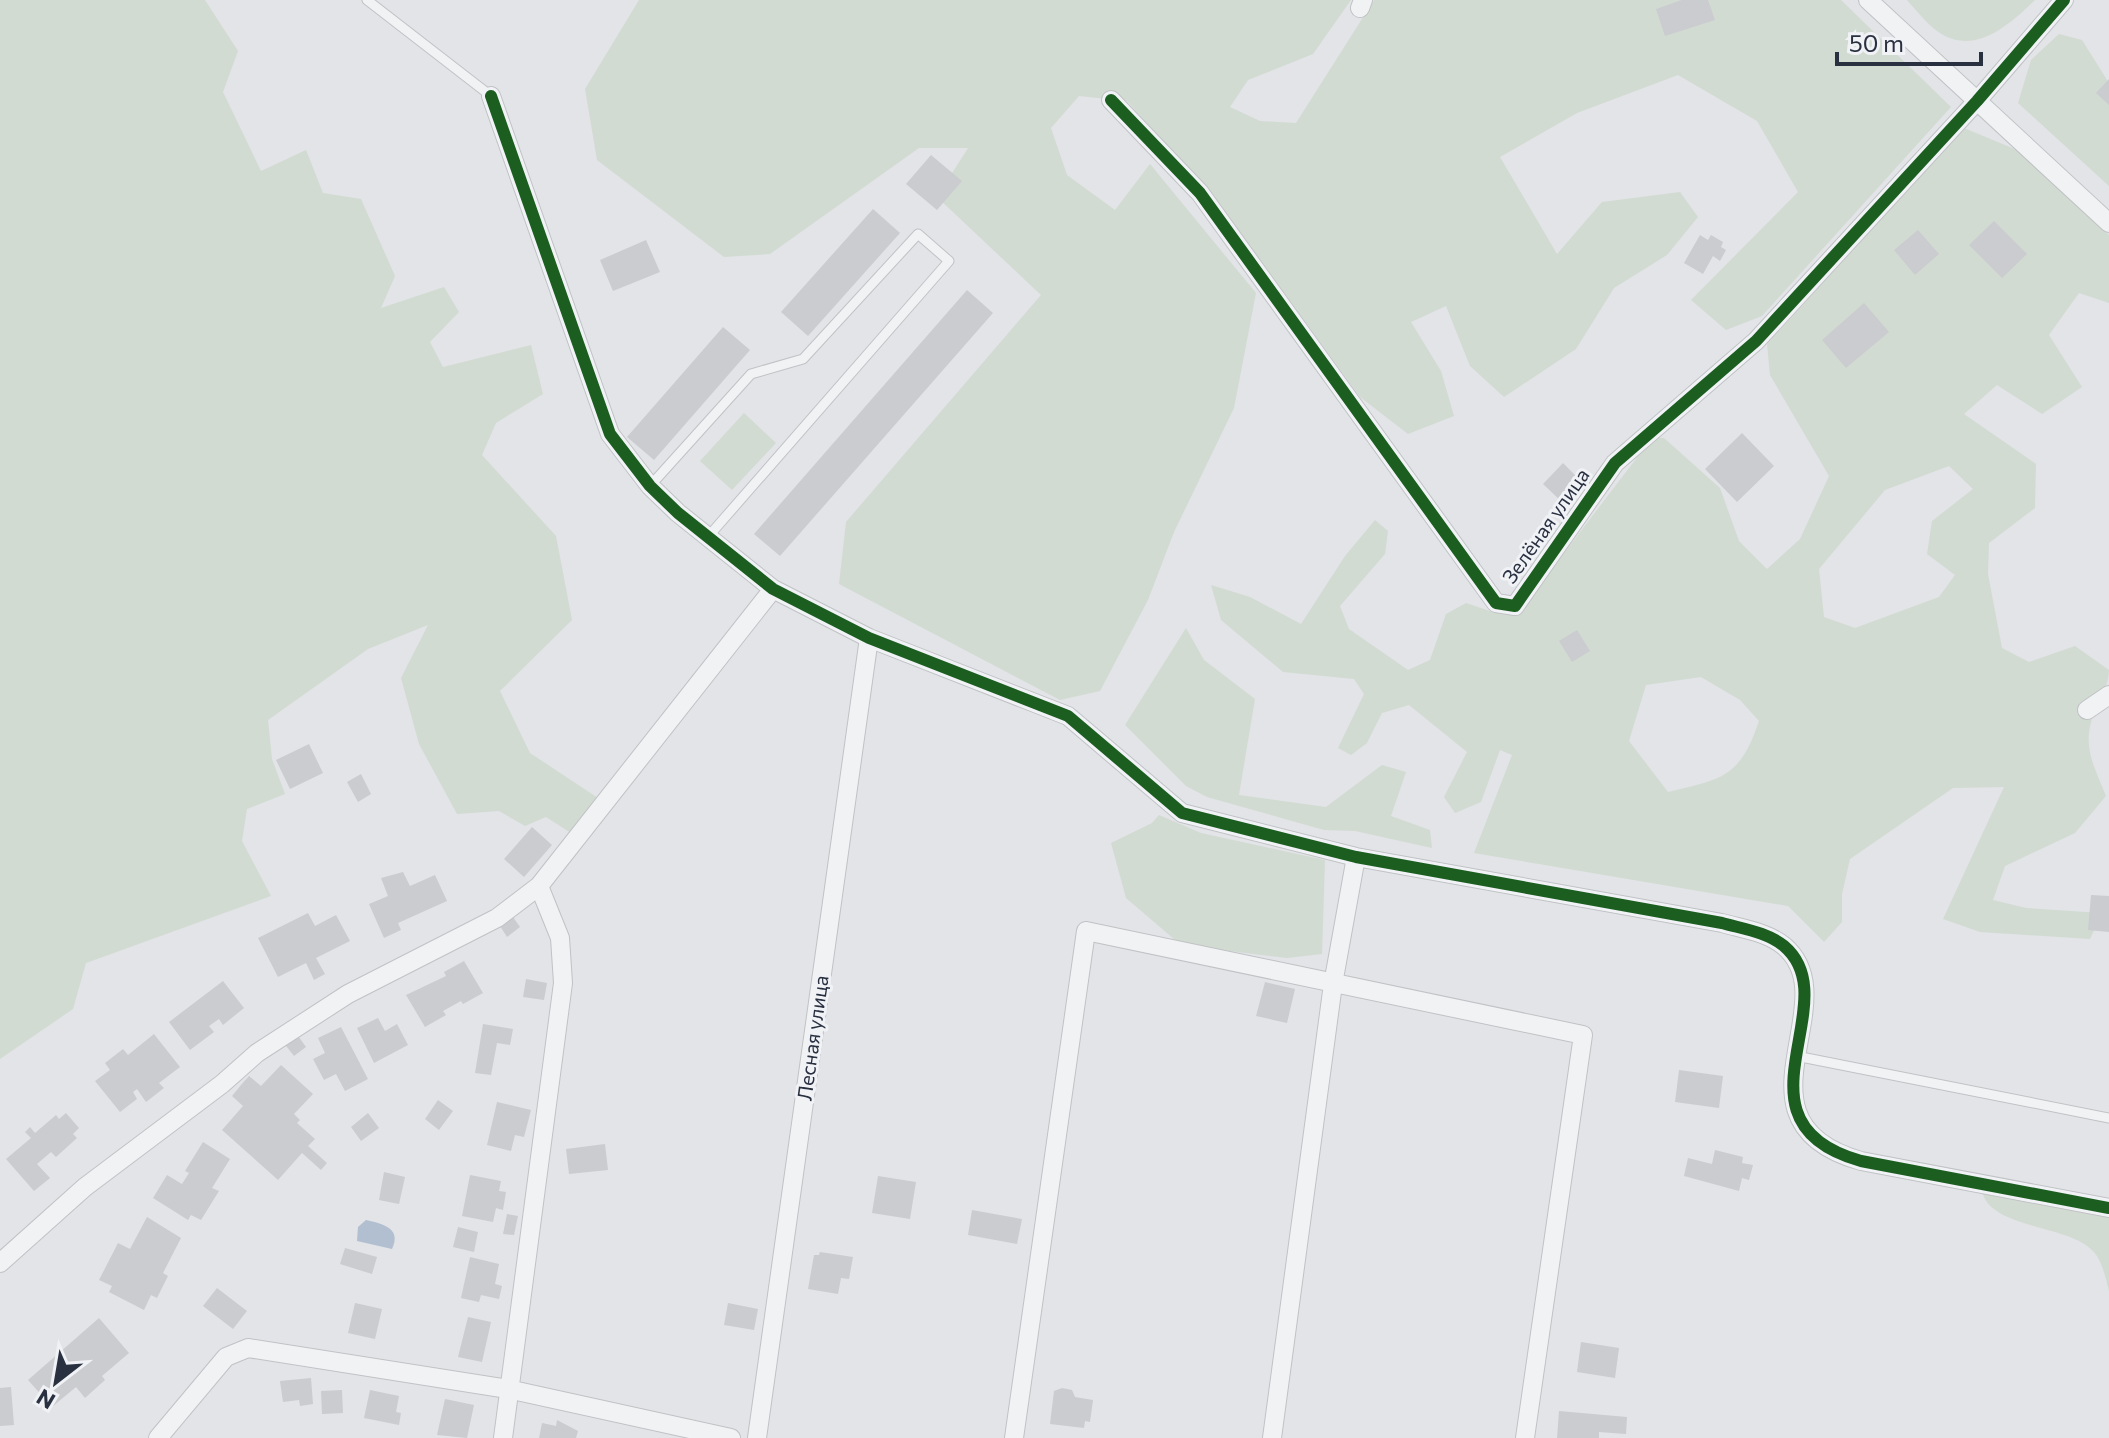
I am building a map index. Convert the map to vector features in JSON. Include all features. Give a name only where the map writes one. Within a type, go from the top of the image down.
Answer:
[{"type":"street","points":[[1868,0],[2109,223]]},
{"type":"street","name":"Зелёная улица","points":[[1111,100],[1200,193],[1496,603],[1515,606],[1615,463],[1756,341],[1977,101],[2064,0]]},
{"type":"street","points":[[491,96],[610,434],[650,486],[707,538],[773,589],[869,638],[1068,716],[1182,813],[1356,857],[1722,923],[1770,936],[1787,948],[1802,971],[1805,997],[1792,1082],[1800,1117],[1813,1138],[1835,1154],[2109,1208]]},
{"type":"street","points":[[0,1263],[85,1187],[267,1045],[348,994],[497,918],[539,886],[773,589]]},
{"type":"street","name":"Лесная улица","points":[[757,1438],[869,638]]},
{"type":"street","points":[[2087,710],[2109,695]]},
{"type":"street","points":[[1272,1438],[1333,984],[1356,857]]},
{"type":"street","points":[[503,1438],[563,983],[560,938],[539,886]]},
{"type":"street","points":[[1014,1438],[1086,931],[1583,1035],[1525,1438]]},
{"type":"street","points":[[158,1438],[226,1357],[248,1348],[508,1389],[731,1438]]},
{"type":"lane","points":[[367,0],[491,96]]},
{"type":"lane","points":[[650,486],[751,374],[803,359],[918,234],[949,261],[707,538]]},
{"type":"lane","points":[[1796,1056],[2109,1118]]},
{"type":"shaded area","points":[[0,0],[205,0],[238,51],[223,92],[261,171],[306,150],[323,193],[361,199],[395,276],[381,308],[444,287],[459,312],[430,342],[443,367],[531,345],[543,394],[496,423],[482,455],[556,536],[572,620],[500,691],[530,753],[601,800],[571,833],[546,817],[525,826],[499,811],[457,814],[419,744],[401,678],[428,625],[368,649],[268,720],[272,759],[285,794],[247,809],[242,841],[271,896],[86,963],[73,1009],[0,1059]]},
{"type":"shaded area","points":[[639,0],[1351,0],[1313,54],[1248,80],[1230,107],[1260,121],[1296,123],[1374,0],[1841,0],[1951,107],[1762,316],[1726,330],[1691,300],[1798,192],[1757,121],[1678,75],[1577,113],[1500,157],[1557,254],[1602,202],[1680,192],[1698,217],[1667,255],[1614,288],[1576,349],[1504,397],[1470,366],[1446,306],[1411,322],[1441,371],[1454,416],[1408,434],[1360,397],[1223,209],[1127,101],[1079,96],[1051,128],[1067,175],[1115,210],[1150,164],[1256,293],[1234,408],[1174,532],[1148,600],[1100,691],[1060,700],[839,584],[846,522],[1041,295],[937,197],[968,148],[919,148],[770,254],[724,257],[597,160],[585,89]]},
{"type":"shaded area","points":[[1907,0],[2035,0],[1990,35],[1964,41],[1937,31]]},
{"type":"shaded area","points":[[2059,34],[2082,40],[2109,83],[2109,186],[2018,103],[2031,60]]},
{"type":"shaded area","points":[[1964,128],[2017,150],[2109,235],[2109,303],[2079,293],[2049,335],[2082,387],[2042,414],[1997,385],[1964,414],[2036,464],[2035,508],[1989,543],[1988,574],[2002,648],[2029,662],[2075,646],[2109,670],[2107,684],[2089,731],[2090,752],[2106,796],[2075,833],[2005,866],[1993,900],[2026,908],[2102,913],[2090,939],[1980,932],[1943,919],[2004,787],[1953,788],[1850,859],[1842,894],[1842,922],[1824,942],[1788,906],[1474,853],[1512,755],[1500,750],[1481,802],[1455,813],[1444,797],[1467,752],[1409,705],[1382,713],[1367,743],[1351,755],[1338,748],[1364,694],[1354,679],[1283,672],[1221,620],[1211,585],[1250,597],[1301,624],[1345,556],[1375,520],[1388,531],[1385,554],[1340,606],[1349,629],[1408,670],[1430,660],[1446,614],[1466,603],[1490,611],[1518,613],[1652,438],[1664,438],[1720,488],[1739,541],[1767,569],[1800,539],[1829,476],[1770,375],[1767,344]],"holes":[[[1949,466],[1973,489],[1932,521],[1927,554],[1955,575],[1939,597],[1855,628],[1824,617],[1819,569],[1885,490]],[[1701,677],[1740,700],[1759,721],[1744,754],[1727,773],[1668,792],[1629,741],[1646,685]]]},
{"type":"shaded area","points":[[744,413],[776,443],[732,490],[700,461]]},
{"type":"shaded area","points":[[1186,628],[1204,660],[1255,699],[1239,795],[1326,807],[1382,765],[1406,772],[1391,816],[1430,830],[1432,848],[1355,831],[1324,830],[1207,797],[1186,786],[1125,725]]},
{"type":"shaded area","points":[[1159,815],[1201,833],[1325,860],[1322,954],[1287,958],[1181,945],[1126,898],[1111,843],[1152,823]]},
{"type":"shaded area","points":[[1982,1190],[2109,1214],[2109,1291],[2101,1264],[2093,1251],[2081,1242],[1998,1212],[1987,1203]]},
{"type":"water","points":[[366,1220],[384,1225],[393,1232],[392,1249],[357,1241],[358,1227]]},
{"type":"building","points":[[1682,0],[1708,0],[1715,20],[1665,36],[1656,9]]},
{"type":"building","points":[[2109,79],[2109,105],[2096,93]]},
{"type":"building","points":[[931,155],[962,181],[937,210],[906,184]]},
{"type":"building","points":[[873,209],[900,233],[808,336],[781,312]]},
{"type":"building","points":[[1994,221],[2027,254],[2002,278],[1969,245]]},
{"type":"building","points":[[1918,230],[1939,254],[1915,275],[1894,250]]},
{"type":"building","points":[[1700,235],[1708,240],[1711,235],[1723,242],[1721,247],[1726,250],[1720,261],[1713,256],[1703,274],[1684,263]]},
{"type":"building","points":[[646,240],[660,272],[613,291],[600,260]]},
{"type":"building","points":[[967,290],[993,313],[780,556],[754,534]]},
{"type":"building","points":[[1864,303],[1889,332],[1846,368],[1822,340]]},
{"type":"building","points":[[723,327],[750,350],[654,460],[627,437]]},
{"type":"building","points":[[1742,433],[1774,466],[1737,502],[1705,469]]},
{"type":"building","points":[[1563,463],[1582,482],[1562,502],[1543,484]]},
{"type":"building","points":[[1577,630],[1590,651],[1572,662],[1559,641]]},
{"type":"building","points":[[309,744],[323,773],[290,789],[276,760]]},
{"type":"building","points":[[361,774],[371,794],[358,802],[347,782]]},
{"type":"building","points":[[532,827],[552,845],[524,877],[504,859]]},
{"type":"building","points":[[403,872],[410,886],[435,875],[447,901],[398,923],[401,930],[384,938],[369,904],[388,896],[381,878]]},
{"type":"building","points":[[2091,895],[2109,896],[2109,932],[2088,930]]},
{"type":"building","points":[[308,913],[315,926],[336,915],[350,941],[316,958],[325,974],[314,980],[306,963],[278,977],[258,938]]},
{"type":"building","points":[[513,917],[520,927],[507,937],[500,926]]},
{"type":"building","points":[[464,961],[483,993],[443,1011],[446,1015],[425,1027],[406,995],[446,976],[444,972]]},
{"type":"building","points":[[526,979],[547,983],[544,1000],[523,997]]},
{"type":"building","points":[[223,981],[244,1008],[223,1025],[219,1019],[209,1026],[214,1032],[190,1050],[169,1022]]},
{"type":"building","points":[[1265,982],[1295,989],[1287,1023],[1256,1016]]},
{"type":"building","points":[[378,1018],[385,1031],[397,1024],[408,1045],[374,1063],[357,1028]]},
{"type":"building","points":[[483,1024],[513,1029],[510,1045],[497,1043],[491,1075],[475,1073]]},
{"type":"building","points":[[341,1027],[368,1079],[345,1091],[336,1074],[324,1080],[313,1059],[325,1053],[318,1038]]},
{"type":"building","points":[[296,1033],[306,1047],[294,1056],[283,1042]]},
{"type":"building","points":[[154,1034],[180,1067],[159,1083],[164,1088],[146,1102],[137,1089],[133,1092],[137,1099],[120,1112],[95,1081],[110,1070],[105,1063],[123,1049],[128,1055]]},
{"type":"building","points":[[281,1065],[313,1094],[294,1114],[300,1120],[297,1123],[315,1139],[308,1146],[327,1163],[321,1170],[302,1153],[278,1180],[222,1130],[243,1106],[232,1096],[249,1076],[261,1086]]},
{"type":"building","points":[[1679,1070],[1723,1076],[1719,1108],[1675,1102]]},
{"type":"building","points":[[438,1100],[453,1111],[439,1130],[425,1119]]},
{"type":"building","points":[[497,1102],[531,1110],[524,1137],[515,1135],[511,1151],[487,1145]]},
{"type":"building","points":[[66,1113],[79,1128],[73,1134],[77,1138],[56,1157],[51,1152],[37,1164],[50,1178],[34,1191],[6,1159],[31,1138],[25,1132],[30,1127],[35,1133],[56,1115],[59,1119]]},
{"type":"building","points":[[368,1113],[379,1128],[361,1141],[351,1127]]},
{"type":"building","points":[[203,1142],[230,1159],[212,1188],[219,1191],[201,1220],[191,1215],[188,1220],[153,1198],[167,1175],[182,1184],[189,1173],[185,1171]]},
{"type":"building","points":[[605,1144],[608,1170],[569,1174],[566,1149]]},
{"type":"building","points":[[1715,1150],[1743,1157],[1742,1163],[1753,1165],[1749,1180],[1742,1178],[1739,1191],[1684,1176],[1688,1158],[1712,1164]]},
{"type":"building","points":[[384,1172],[405,1177],[399,1204],[379,1200]]},
{"type":"building","points":[[470,1175],[501,1181],[499,1191],[506,1192],[503,1210],[496,1208],[493,1222],[462,1216]]},
{"type":"building","points":[[878,1176],[916,1182],[910,1219],[872,1213]]},
{"type":"building","points":[[972,1210],[1022,1219],[1017,1244],[968,1235]]},
{"type":"building","points":[[507,1214],[518,1216],[514,1235],[503,1234]]},
{"type":"building","points":[[147,1217],[181,1238],[163,1273],[168,1276],[157,1298],[151,1295],[144,1310],[109,1292],[112,1286],[99,1280],[118,1243],[130,1249]]},
{"type":"building","points":[[458,1227],[478,1232],[474,1252],[453,1247]]},
{"type":"building","points":[[345,1248],[377,1257],[372,1274],[340,1264]]},
{"type":"building","points":[[820,1252],[853,1257],[849,1279],[841,1278],[838,1294],[808,1289],[814,1255]]},
{"type":"building","points":[[470,1257],[499,1264],[495,1284],[502,1286],[499,1299],[481,1295],[479,1302],[461,1298]]},
{"type":"building","points":[[217,1288],[247,1311],[233,1329],[203,1306]]},
{"type":"building","points":[[355,1303],[382,1309],[375,1339],[348,1333]]},
{"type":"building","points":[[728,1303],[758,1309],[754,1330],[724,1325]]},
{"type":"building","points":[[468,1317],[491,1322],[482,1362],[458,1357]]},
{"type":"building","points":[[99,1318],[129,1353],[102,1376],[105,1380],[85,1398],[76,1387],[52,1407],[28,1380]]},
{"type":"building","points":[[1581,1342],[1619,1348],[1615,1378],[1577,1372]]},
{"type":"building","points":[[311,1378],[313,1404],[300,1406],[299,1400],[283,1402],[280,1381]]},
{"type":"building","points":[[11,1387],[14,1425],[0,1426],[0,1388]]},
{"type":"building","points":[[1062,1388],[1072,1390],[1075,1397],[1093,1400],[1090,1422],[1085,1421],[1084,1428],[1050,1424],[1054,1391]]},
{"type":"building","points":[[342,1390],[343,1413],[322,1414],[321,1391]]},
{"type":"building","points":[[370,1390],[399,1396],[396,1412],[401,1413],[399,1425],[364,1418]]},
{"type":"building","points":[[445,1399],[474,1405],[467,1438],[437,1435]]},
{"type":"building","points":[[1559,1411],[1627,1417],[1626,1434],[1599,1432],[1599,1438],[1557,1438]]},
{"type":"building","points":[[557,1420],[578,1431],[576,1438],[539,1438],[542,1423],[556,1426]]},
{"type":"cycle path","points":[[1111,100],[1200,193],[1496,603],[1515,606],[1615,463],[1756,341],[1977,101],[2064,0]]},
{"type":"cycle path","points":[[491,96],[610,434],[650,486],[678,513],[773,589],[869,638],[1068,716],[1182,813],[1356,857],[1722,923],[1770,937],[1784,946],[1801,970],[1804,998],[1793,1091],[1800,1119],[1821,1143],[1861,1161],[2109,1208]]}]
